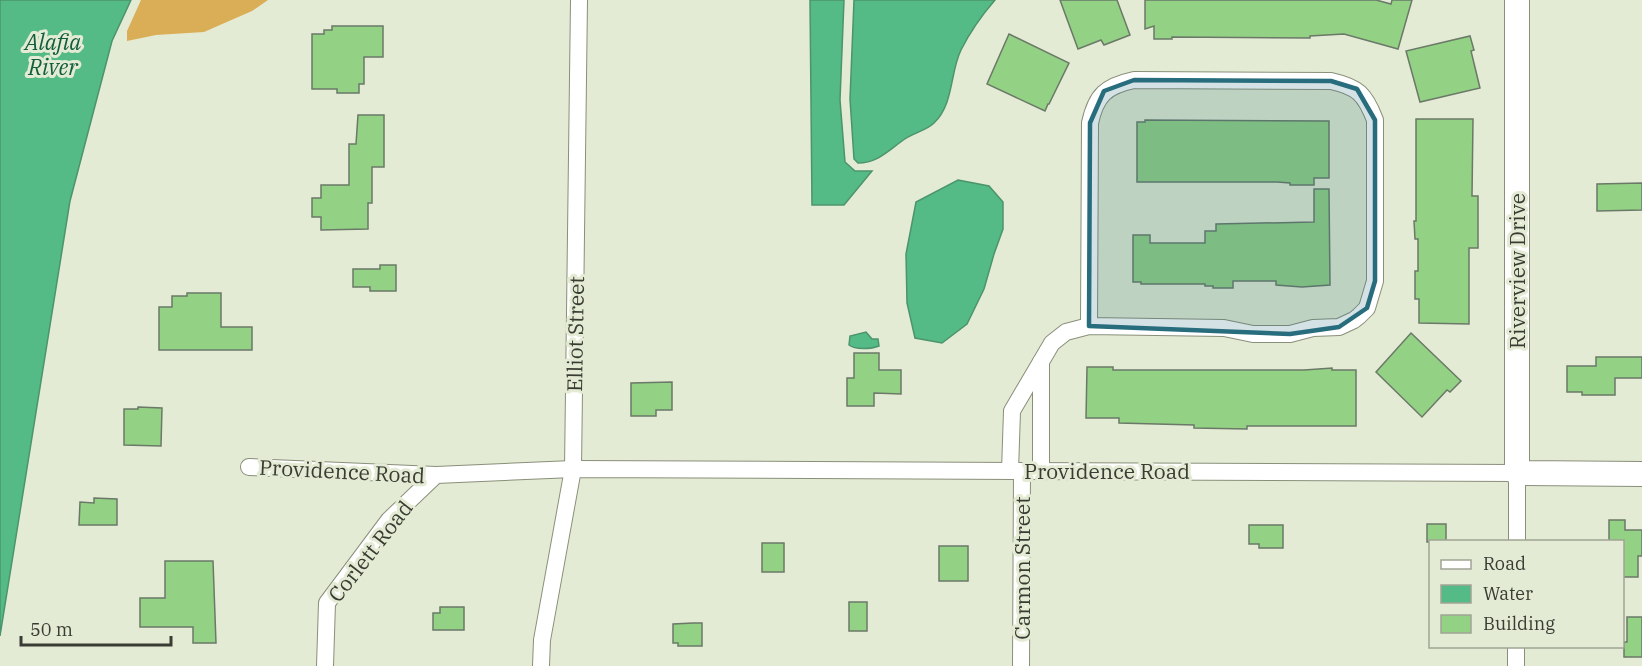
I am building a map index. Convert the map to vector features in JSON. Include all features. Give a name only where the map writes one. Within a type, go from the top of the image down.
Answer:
[{"type":"street","name":"Elliot Street","points":[[541,666],[542,640],[573,469],[579,0]]},
{"type":"street","name":"Riverview Drive","points":[[1517,540],[1518,0]]},
{"type":"street","points":[[1134,80],[1331,81],[1357,89],[1368,102],[1375,120],[1375,281],[1367,308],[1354,320],[1339,327],[1313,328],[1290,334],[1253,334],[1224,328],[1089,326],[1090,123],[1094,106],[1104,91],[1134,80]]},
{"type":"street","name":"Carmon Street","points":[[1021,666],[1016,471],[1012,411],[1052,344],[1066,332],[1089,326]]},
{"type":"street","points":[[1041,362],[1041,471]]},
{"type":"street","name":"Providence Road","points":[[249,467],[436,475]]},
{"type":"street","name":"Providence Road","points":[[573,469],[1642,474]]},
{"type":"street","points":[[436,475],[573,469]]},
{"type":"street","name":"Corlett Road","points":[[325,666],[327,603],[389,520],[436,475]]},
{"type":"street","points":[[1516,648],[1516,666]]},
{"type":"highlighted area","points":[[1134,80],[1331,81],[1357,89],[1375,120],[1375,281],[1367,308],[1339,327],[1290,334],[1089,326],[1090,123],[1104,91]]},
{"type":"shaded area","points":[[141,0],[268,0],[252,11],[204,32],[156,35],[127,41],[127,31]]},
{"type":"water","name":"Alafia River","points":[[0,0],[131,0],[112,41],[70,201],[0,636]]},
{"type":"water","points":[[810,0],[844,0],[840,100],[845,162],[855,171],[872,171],[844,205],[812,205]]},
{"type":"water","points":[[854,0],[995,0],[961,50],[945,107],[934,123],[906,138],[877,159],[858,163],[854,159],[850,99]]},
{"type":"water","points":[[958,180],[989,186],[1003,202],[1003,229],[984,289],[967,324],[942,343],[915,338],[907,303],[906,254],[916,202]]},
{"type":"water","points":[[866,332],[872,339],[878,339],[879,346],[855,348],[849,345],[850,336]]},
{"type":"building","points":[[1060,0],[1117,0],[1130,35],[1104,45],[1101,40],[1078,49]]},
{"type":"building","points":[[1145,0],[1376,0],[1391,4],[1392,0],[1412,0],[1398,49],[1344,34],[1310,36],[1310,38],[1172,37],[1172,39],[1154,39],[1154,26],[1145,29]]},
{"type":"building","points":[[332,26],[383,26],[383,57],[364,57],[364,84],[359,84],[359,93],[337,93],[337,89],[312,89],[312,34],[324,34],[324,30],[332,30]]},
{"type":"building","points":[[1009,34],[1069,63],[1045,111],[987,84]]},
{"type":"building","points":[[1470,36],[1474,50],[1471,51],[1480,88],[1420,102],[1406,51]]},
{"type":"building","points":[[358,115],[384,115],[384,167],[372,167],[372,203],[368,203],[368,229],[321,230],[321,217],[312,217],[312,198],[321,198],[321,185],[349,185],[349,144],[356,144]]},
{"type":"building","points":[[1416,119],[1473,119],[1472,196],[1478,196],[1478,248],[1469,248],[1469,324],[1419,323],[1419,299],[1415,299],[1415,271],[1418,271],[1418,239],[1415,239],[1414,221],[1416,221]]},
{"type":"building","points":[[1145,120],[1329,121],[1329,178],[1314,178],[1314,185],[1290,185],[1290,183],[1277,182],[1137,182],[1137,122],[1145,122]]},
{"type":"building","points":[[1642,183],[1642,210],[1597,211],[1597,184]]},
{"type":"building","points":[[1314,189],[1329,189],[1330,285],[1302,287],[1276,285],[1276,281],[1233,281],[1233,288],[1213,288],[1205,284],[1133,282],[1133,235],[1150,235],[1150,243],[1205,243],[1205,231],[1216,231],[1216,224],[1314,222]]},
{"type":"building","points":[[380,265],[396,265],[396,291],[370,291],[370,287],[353,287],[353,269],[380,269]]},
{"type":"building","points":[[187,293],[221,293],[221,327],[252,327],[252,350],[159,350],[159,307],[172,307],[172,296],[187,296]]},
{"type":"building","points":[[1411,333],[1461,381],[1450,392],[1447,390],[1422,417],[1376,372]]},
{"type":"building","points":[[854,353],[879,353],[879,370],[901,370],[901,394],[874,393],[874,406],[847,406],[847,378],[854,378]]},
{"type":"building","points":[[1596,357],[1642,357],[1642,378],[1615,378],[1615,395],[1582,395],[1582,392],[1567,392],[1567,366],[1596,366]]},
{"type":"building","points":[[1087,367],[1113,367],[1113,370],[1332,368],[1332,370],[1356,370],[1356,426],[1194,428],[1194,425],[1119,423],[1119,418],[1086,418]]},
{"type":"building","points":[[672,382],[672,410],[656,410],[656,416],[631,416],[631,383]]},
{"type":"building","points":[[138,407],[162,408],[161,446],[124,445],[124,409],[138,409]]},
{"type":"building","points":[[94,498],[117,499],[117,525],[79,525],[80,502],[94,503]]},
{"type":"building","points":[[1609,520],[1625,520],[1625,530],[1642,530],[1642,556],[1638,556],[1638,577],[1624,577],[1624,540],[1609,540]]},
{"type":"building","points":[[1427,524],[1446,524],[1446,540],[1427,542]]},
{"type":"building","points":[[1249,525],[1283,525],[1283,548],[1259,548],[1259,544],[1249,544]]},
{"type":"building","points":[[762,543],[784,543],[784,572],[762,572]]},
{"type":"building","points":[[939,546],[968,546],[968,581],[939,581]]},
{"type":"building","points":[[165,561],[213,561],[216,643],[193,643],[193,627],[140,627],[140,598],[165,598]]},
{"type":"building","points":[[849,602],[867,602],[867,631],[849,631]]},
{"type":"building","points":[[440,607],[464,607],[464,630],[433,630],[433,613],[440,613]]},
{"type":"building","points":[[1627,617],[1642,617],[1642,657],[1624,657],[1624,642],[1627,642]]},
{"type":"building","points":[[702,623],[702,646],[678,646],[678,643],[673,643],[673,624]]}]
